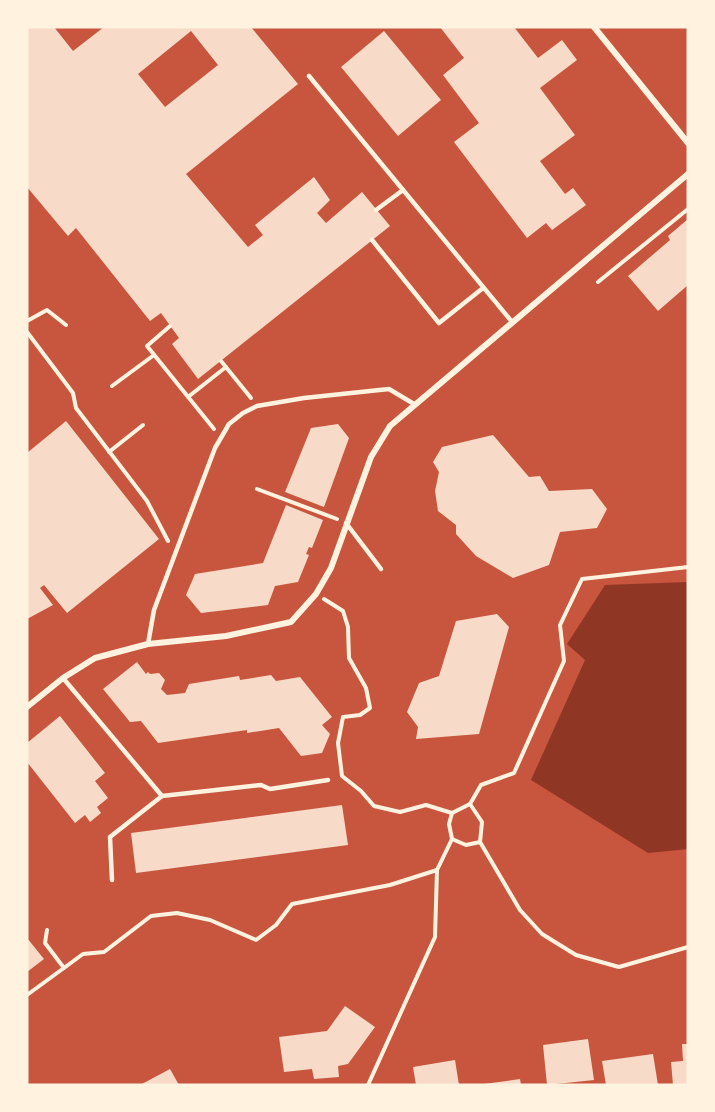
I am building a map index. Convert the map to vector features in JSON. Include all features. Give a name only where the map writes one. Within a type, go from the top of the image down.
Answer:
[{"type":"street","points":[[594,27],[688,143]]},
{"type":"street","points":[[27,707],[63,678],[95,658],[148,644],[226,636],[291,622],[316,594],[331,568],[371,457],[390,426],[688,174]]},
{"type":"lane","points":[[309,76],[512,322]]},
{"type":"lane","points":[[376,210],[403,190]]},
{"type":"lane","points":[[372,240],[439,323],[483,288]]},
{"type":"lane","points":[[148,644],[154,610],[215,448],[229,424],[243,412],[257,406],[304,398],[389,389],[414,404]]},
{"type":"lane","points":[[346,523],[381,569]]},
{"type":"lane","points":[[63,678],[162,796]]},
{"type":"lane","points":[[112,880],[110,837],[162,796],[261,785],[270,789],[328,780]]},
{"type":"path","points":[[598,282],[688,209]]},
{"type":"path","points":[[27,321],[47,310],[66,325]]},
{"type":"path","points":[[170,326],[147,346],[221,437]]},
{"type":"path","points":[[27,332],[73,393],[76,408],[147,501],[158,520]]},
{"type":"path","points":[[112,386],[154,355]]},
{"type":"path","points":[[221,361],[257,406]]},
{"type":"path","points":[[188,397],[226,367]]},
{"type":"path","points":[[109,452],[143,425]]},
{"type":"path","points":[[257,489],[346,523]]},
{"type":"path","points":[[316,594],[343,611],[348,627],[349,658],[366,688],[370,708],[360,715],[343,717],[338,742],[342,776],[361,791],[374,806],[400,812],[426,805],[452,813],[470,804],[481,785],[514,773],[564,661],[560,625],[582,579],[688,567]]},
{"type":"path","points":[[470,804],[482,822],[480,842],[520,910],[542,934],[576,955],[619,967],[688,947]]},
{"type":"path","points":[[368,1085],[435,937],[437,870],[452,839],[449,824],[452,813]]},
{"type":"path","points":[[452,839],[466,845],[480,842]]},
{"type":"path","points":[[27,995],[83,954],[104,952],[150,916],[177,913],[210,920],[256,940],[276,926],[292,904],[390,885],[437,870]]},
{"type":"path","points":[[47,930],[45,943],[64,968]]},
{"type":"shaded area","points":[[688,582],[688,849],[648,853],[531,780],[585,660],[567,644],[605,585]]},
{"type":"building","points":[[27,27],[54,27],[73,51],[104,27],[251,27],[298,84],[186,174],[248,247],[263,235],[255,225],[314,177],[330,200],[317,213],[326,223],[362,192],[390,226],[198,379],[172,344],[179,338],[161,313],[150,321],[76,228],[68,236],[27,187]],"holes":[[[191,31],[218,65],[165,107],[138,74]]]},
{"type":"building","points":[[440,27],[514,27],[538,58],[562,40],[577,60],[540,88],[575,135],[540,161],[565,194],[573,188],[586,205],[552,230],[546,223],[527,238],[454,142],[479,123],[443,75],[464,58]]},
{"type":"building","points":[[384,31],[441,100],[398,136],[341,67]]},
{"type":"building","points":[[688,219],[688,285],[658,311],[628,276],[670,240],[668,236]]},
{"type":"building","points":[[66,421],[159,539],[67,613],[44,585],[40,588],[53,605],[27,619],[27,453]]},
{"type":"building","points":[[338,424],[349,438],[324,507],[285,492],[311,428]]},
{"type":"building","points":[[493,435],[529,477],[540,476],[549,491],[592,489],[607,509],[597,528],[560,532],[549,565],[513,578],[476,556],[456,534],[456,525],[438,511],[435,491],[439,472],[433,462],[442,447]]},
{"type":"building","points":[[286,505],[323,520],[312,548],[309,547],[306,554],[309,555],[298,582],[275,586],[268,605],[201,613],[186,595],[195,574],[263,563]]},
{"type":"building","points":[[497,614],[509,627],[479,734],[416,739],[418,727],[407,712],[419,683],[439,676],[456,621]]},
{"type":"building","points":[[137,662],[146,674],[148,672],[150,674],[159,673],[165,680],[161,689],[167,695],[185,693],[189,684],[239,676],[240,680],[271,675],[276,681],[300,677],[332,717],[322,725],[330,734],[322,753],[301,756],[279,728],[247,733],[247,730],[158,743],[141,721],[130,722],[103,689]]},
{"type":"building","points":[[60,716],[105,773],[95,781],[108,798],[97,807],[101,813],[90,822],[85,815],[75,823],[27,762],[27,743]]},
{"type":"building","points":[[342,805],[348,845],[136,873],[131,833]]},
{"type":"building","points":[[27,938],[44,959],[27,972]]},
{"type":"building","points":[[345,1006],[375,1027],[348,1064],[338,1066],[339,1077],[314,1079],[312,1069],[284,1072],[279,1037],[327,1031]]},
{"type":"building","points":[[588,1039],[594,1080],[547,1085],[543,1045]]},
{"type":"building","points":[[682,1044],[688,1044],[688,1085],[673,1085],[671,1062],[683,1061]]},
{"type":"building","points":[[653,1054],[658,1085],[606,1085],[602,1061]]},
{"type":"building","points":[[455,1060],[459,1085],[416,1085],[413,1067]]},
{"type":"building","points":[[170,1069],[179,1085],[140,1085]]},
{"type":"building","points":[[520,1079],[521,1085],[484,1085],[484,1084]]}]
